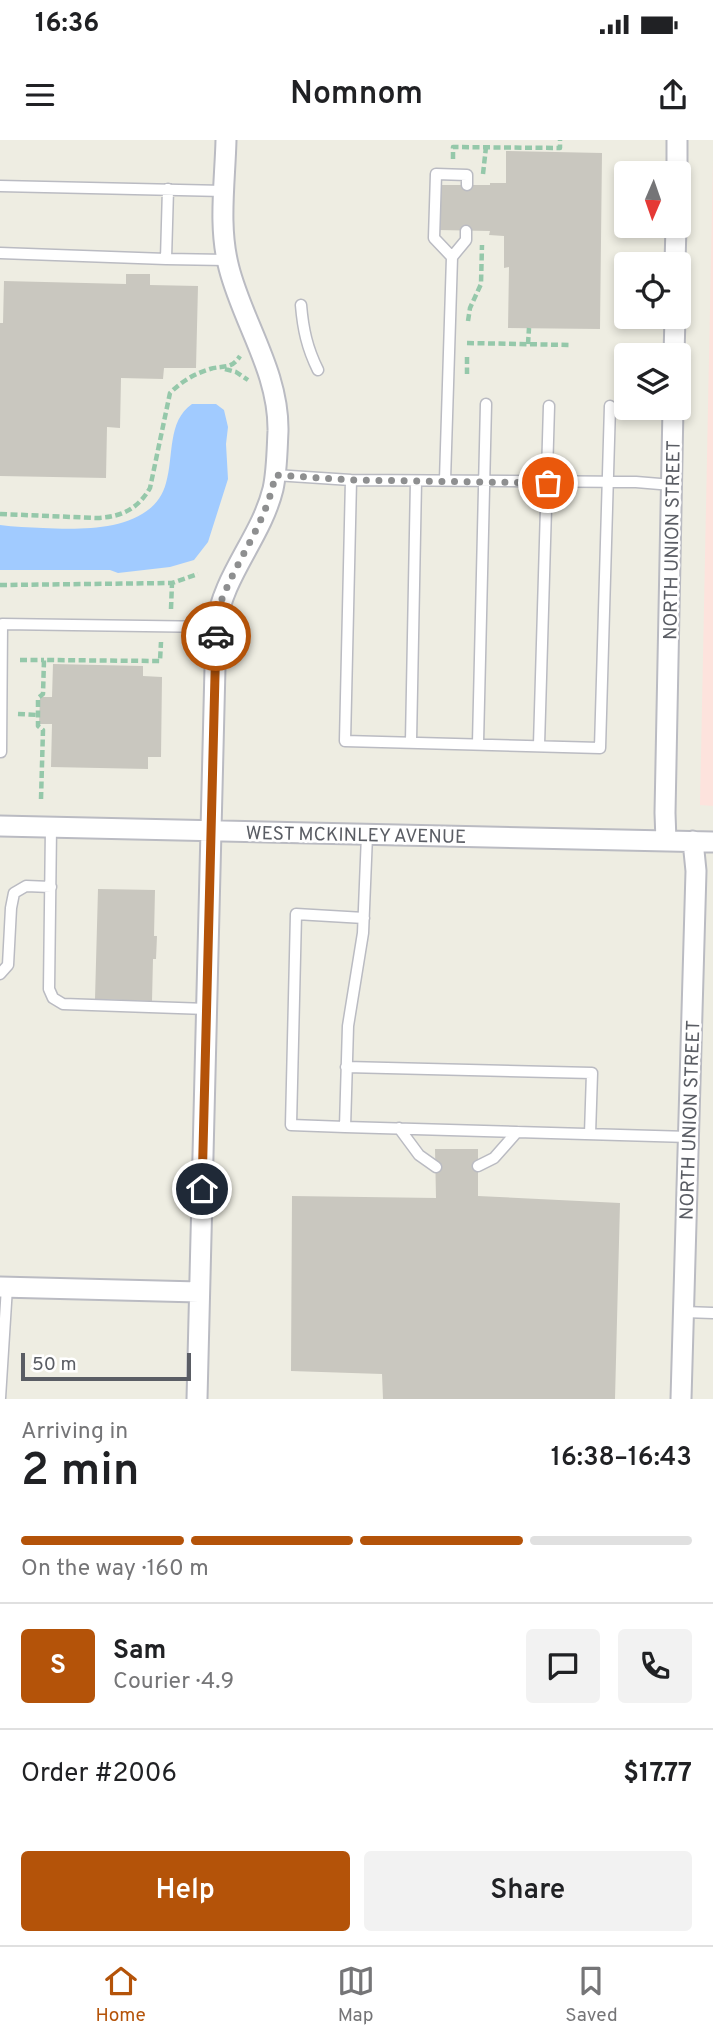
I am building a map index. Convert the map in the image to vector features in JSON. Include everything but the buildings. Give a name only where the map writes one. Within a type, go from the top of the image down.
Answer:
[{"type":"street","points":[[197,1399],[216,627],[222,599],[272,491],[278,429],[275,394],[227,260],[223,236],[226,140]]},
{"type":"street","points":[[677,140],[677,161]]},
{"type":"street","name":"NORTH UNION STREET","points":[[666,841],[664,813],[673,420]]},
{"type":"street","name":"WEST MCKINLEY AVENUE","points":[[0,826],[703,841]]},
{"type":"street","name":"NORTH UNION STREET","points":[[681,1399],[696,871],[703,841]]},
{"type":"street","points":[[3,1287],[199,1292]]},
{"type":"lane","points":[[452,257],[434,238],[436,174],[467,175],[467,185]]},
{"type":"lane","points":[[0,186],[225,191]]},
{"type":"lane","points":[[166,258],[168,189]]},
{"type":"lane","points":[[445,480],[452,257],[466,240],[466,230]]},
{"type":"lane","points":[[0,253],[227,260]]},
{"type":"lane","points":[[301,305],[304,334],[318,370]]},
{"type":"lane","points":[[478,743],[486,404]]},
{"type":"lane","points":[[539,746],[549,406]]},
{"type":"lane","points":[[351,480],[345,741],[600,748],[610,406]]},
{"type":"lane","points":[[275,475],[351,480],[672,485]]},
{"type":"lane","points":[[411,741],[416,481]]},
{"type":"lane","points":[[1,752],[2,624],[216,627]]},
{"type":"lane","points":[[51,827],[48,989],[53,999],[63,1004],[207,1009]]},
{"type":"lane","points":[[345,1127],[348,1026],[364,918],[367,835]]},
{"type":"lane","points":[[0,974],[8,965],[14,892],[26,886],[51,887]]},
{"type":"lane","points":[[364,918],[296,914],[291,1125],[689,1137]]},
{"type":"lane","points":[[346,1067],[592,1073],[590,1134]]},
{"type":"lane","points":[[399,1128],[419,1155],[436,1167]]},
{"type":"lane","points":[[478,1166],[494,1158],[517,1132]]},
{"type":"lane","points":[[0,1398],[3,1287]]},
{"type":"lane","points":[[684,1312],[713,1313]]},
{"type":"path","points":[[463,160],[453,159],[453,147],[560,148],[560,140]]},
{"type":"path","points":[[476,167],[483,175],[486,147]]},
{"type":"path","points":[[467,374],[470,308],[481,284],[482,244]]},
{"type":"path","points":[[528,344],[529,328]]},
{"type":"path","points":[[467,344],[569,345]]},
{"type":"path","points":[[224,369],[238,359],[242,345]]},
{"type":"path","points":[[0,514],[97,518],[110,517],[134,509],[144,499],[154,478],[170,393],[179,383],[215,368],[236,372]]},
{"type":"path","points":[[0,585],[172,583],[198,574]]},
{"type":"path","points":[[171,609],[172,583]]},
{"type":"path","points":[[20,660],[160,661],[162,638]]},
{"type":"path","points":[[41,799],[43,730],[38,726],[38,698],[43,694],[44,660]]},
{"type":"path","points":[[18,714],[38,715]]},
{"type":"shaded area","points":[[713,159],[713,806],[700,805]]},
{"type":"water","points":[[192,404],[216,404],[224,410],[228,427],[228,479],[208,542],[194,560],[170,567],[118,573],[110,570],[0,570],[0,525],[59,529],[96,528],[132,519],[147,511],[159,499],[166,483],[175,430],[184,411]]},
{"type":"way so far","points":[[216,636],[218,610],[222,599],[265,510],[275,475],[351,480],[548,483]]},
{"type":"route","points":[[202,1189],[216,636]]}]
